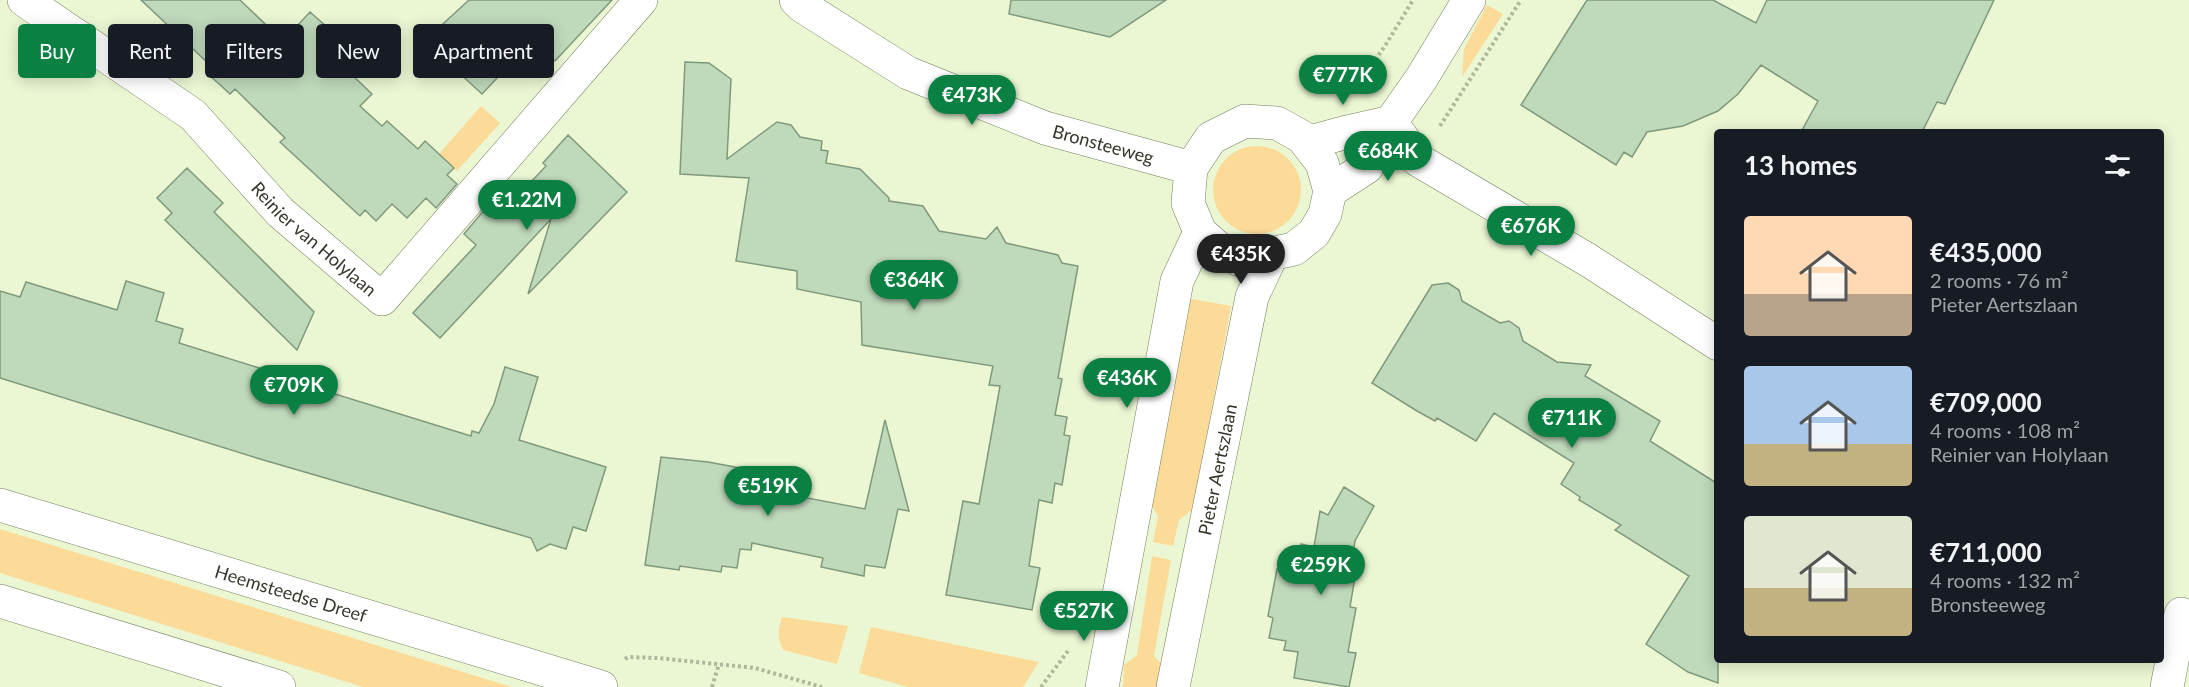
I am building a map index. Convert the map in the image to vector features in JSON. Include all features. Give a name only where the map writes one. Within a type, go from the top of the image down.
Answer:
[{"type":"street","name":"Reinier van Holylaan","points":[[24,0],[193,115],[280,212],[382,299],[642,0]]},
{"type":"street","name":"Bronsteeweg","points":[[796,0],[908,73],[1045,128],[1191,168]]},
{"type":"street","points":[[1330,191],[1367,167],[1391,123],[1469,0]]},
{"type":"street","points":[[1245,121],[1277,123],[1302,137],[1307,143],[1322,163],[1330,191],[1325,214],[1314,233],[1294,249],[1240,260],[1218,248],[1200,232],[1188,203],[1191,168],[1210,138],[1245,121]]},
{"type":"street","points":[[1307,143],[1391,123]]},
{"type":"street","points":[[1391,123],[1418,160],[1588,260],[1714,341]]},
{"type":"street","points":[[1102,687],[1177,281],[1200,232]]},
{"type":"street","name":"Pieter Aertszlaan","points":[[1173,687],[1252,297],[1272,254]]},
{"type":"street","name":"Heemsteedse Dreef","points":[[0,505],[591,684]]},
{"type":"street","points":[[0,601],[279,687]]},
{"type":"street","points":[[2167,687],[2177,612]]},
{"type":"path","points":[[1347,91],[1357,88],[1413,0]]},
{"type":"path","points":[[591,684],[628,657],[755,668],[822,687]]},
{"type":"path","points":[[712,687],[719,664]]},
{"type":"shaded area","points":[[1487,5],[1503,14],[1462,77],[1464,49]]},
{"type":"shaded area","points":[[481,106],[500,123],[457,171],[439,154]]},
{"type":"shaded area","points":[[1257,146],[1274,150],[1288,159],[1297,173],[1301,190],[1297,207],[1288,221],[1274,230],[1257,234],[1240,230],[1226,221],[1217,207],[1213,190],[1217,173],[1226,159],[1240,150]]},
{"type":"shaded area","points":[[1187,298],[1231,306],[1193,509],[1179,520],[1173,546],[1153,542],[1158,517],[1150,501]]},
{"type":"shaded area","points":[[0,529],[512,687],[363,687],[0,573]]},
{"type":"shaded area","points":[[1152,556],[1171,560],[1154,656],[1165,668],[1161,687],[1123,687],[1124,665],[1137,655]]},
{"type":"shaded area","points":[[782,617],[848,626],[837,664],[783,650],[779,634]]},
{"type":"shaded area","points":[[871,627],[1039,662],[1023,687],[908,687],[859,673]]},
{"type":"building","points":[[141,0],[240,0],[265,24],[205,24],[205,60],[193,49],[193,24],[166,24]]},
{"type":"building","points":[[469,0],[612,0],[555,61],[554,24],[443,24]]},
{"type":"building","points":[[1011,0],[1166,0],[1110,37],[1009,14]]},
{"type":"building","points":[[1587,0],[1713,0],[1756,23],[1767,0],[1994,0],[1945,104],[1937,102],[1924,129],[1803,129],[1818,101],[1761,65],[1738,94],[1718,111],[1683,126],[1647,132],[1632,157],[1624,152],[1616,165],[1521,105]]},
{"type":"building","points":[[310,12],[324,24],[316,24],[316,78],[355,78],[372,94],[360,106],[382,126],[387,121],[418,149],[425,141],[454,168],[447,175],[457,184],[436,208],[426,198],[407,218],[392,204],[376,221],[365,210],[360,216],[280,142],[285,138],[235,89],[230,94],[213,78],[304,78],[304,24],[299,24]]},
{"type":"building","points":[[685,62],[709,63],[731,79],[727,159],[777,122],[791,125],[800,137],[822,141],[821,150],[828,151],[826,163],[860,169],[889,198],[889,201],[923,206],[939,231],[986,239],[997,227],[1006,243],[1058,255],[1062,263],[1078,266],[1058,378],[1062,379],[1055,415],[1067,417],[1064,435],[1070,436],[1062,485],[1055,483],[1052,503],[1039,500],[1029,566],[1040,568],[1032,610],[946,595],[963,501],[979,504],[1000,386],[989,385],[993,366],[862,345],[861,302],[797,289],[797,271],[736,261],[749,178],[680,174]]},
{"type":"building","points":[[465,78],[497,78],[482,94]]},
{"type":"building","points":[[568,135],[627,192],[528,294],[551,219],[440,338],[413,313],[476,245],[464,234],[485,209],[496,219],[546,166],[543,163]]},
{"type":"building","points":[[187,168],[223,203],[214,212],[314,312],[297,350],[165,220],[172,213],[157,198]]},
{"type":"building","points":[[126,281],[164,293],[156,321],[183,329],[179,343],[471,436],[472,431],[479,433],[494,404],[505,367],[538,377],[519,440],[606,467],[586,531],[573,527],[566,549],[550,544],[537,551],[531,538],[260,459],[0,378],[0,291],[20,297],[26,282],[117,310]]},
{"type":"building","points":[[1448,283],[1459,290],[1462,301],[1500,323],[1509,321],[1519,328],[1523,341],[1557,362],[1591,365],[1585,376],[1660,421],[1650,441],[1714,481],[1714,663],[1718,663],[1718,683],[1688,672],[1646,644],[1689,576],[1615,530],[1621,525],[1579,500],[1580,497],[1561,484],[1574,463],[1494,413],[1476,441],[1437,418],[1435,421],[1417,411],[1372,383],[1432,285]]},
{"type":"building","points":[[885,420],[909,511],[898,509],[885,568],[865,565],[864,576],[821,567],[823,558],[752,543],[751,550],[740,549],[737,568],[722,566],[721,572],[680,566],[679,570],[645,565],[661,457],[708,462],[789,477],[786,494],[865,509]]},
{"type":"building","points":[[1344,487],[1374,506],[1355,541],[1349,576],[1355,577],[1350,607],[1356,608],[1348,652],[1356,653],[1349,687],[1294,678],[1298,652],[1284,650],[1286,641],[1269,638],[1273,618],[1268,616],[1277,569],[1282,570],[1286,550],[1300,552],[1301,544],[1314,547],[1320,511],[1328,515]]}]
